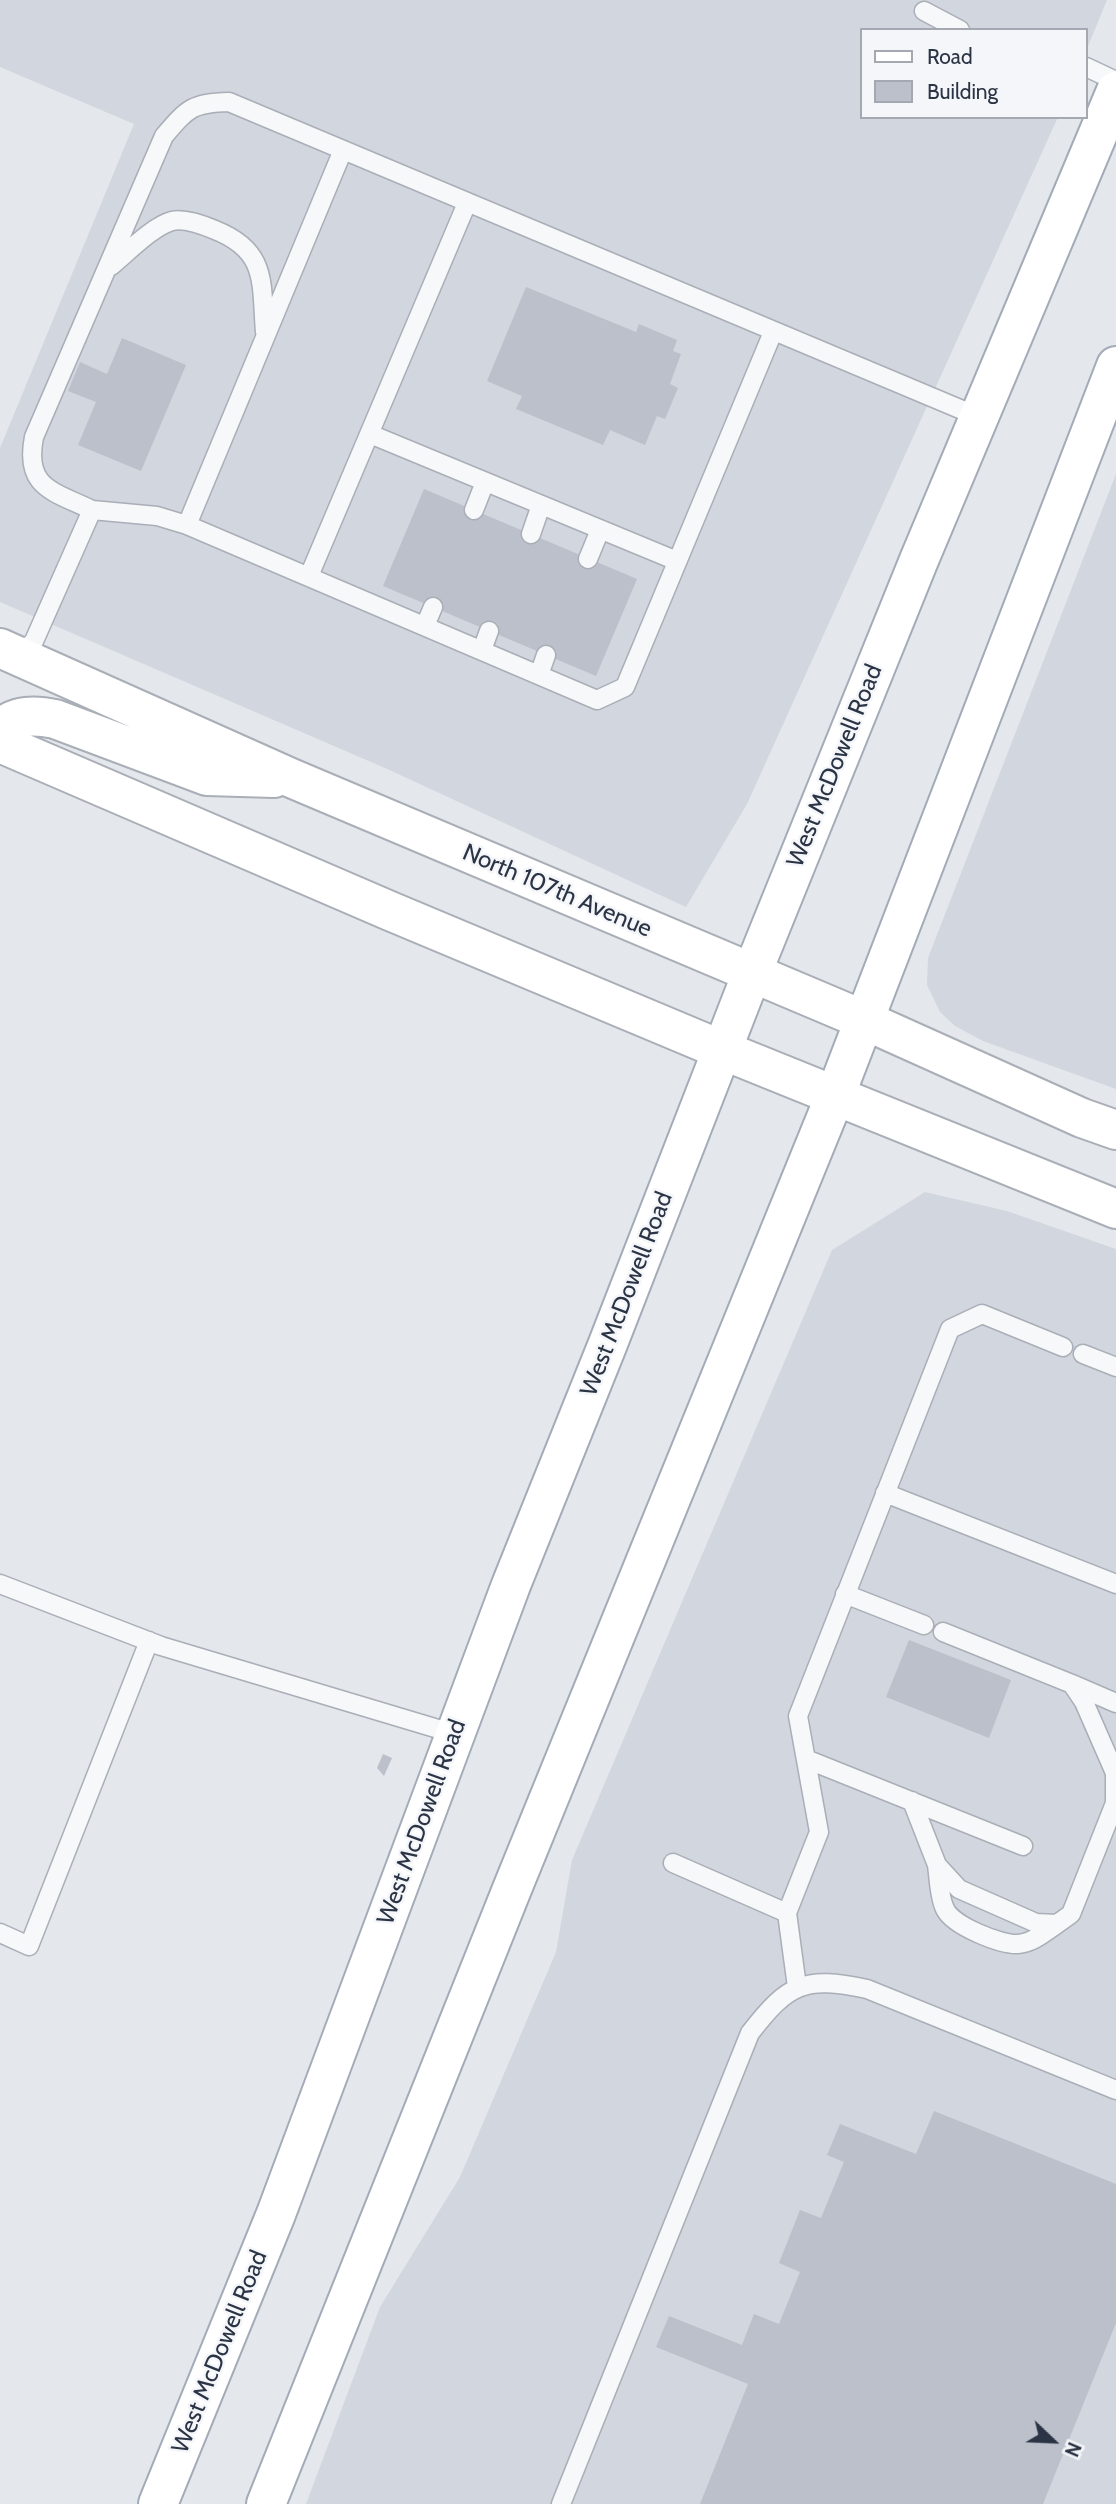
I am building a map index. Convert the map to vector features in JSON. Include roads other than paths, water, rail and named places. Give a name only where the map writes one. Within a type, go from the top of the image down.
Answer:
[{"type":"main road","name":"West McDowell Road","points":[[158,2504],[276,2214],[510,1585],[752,973],[979,417],[1116,91]]},
{"type":"main road","points":[[266,2504],[517,1877],[835,1096],[1116,366]]},
{"type":"main road","name":"North 107th Avenue","points":[[6,657],[864,1020],[1082,1118],[1116,1130]]},
{"type":"main road","points":[[0,729],[17,718],[38,715],[207,776],[290,778]]},
{"type":"main road","points":[[0,743],[722,1050],[1116,1209]]},
{"type":"lane","points":[[924,11],[956,28]]},
{"type":"lane","points":[[1088,68],[1116,80]]},
{"type":"lane","points":[[773,332],[625,687],[597,700],[187,525],[158,516],[92,510],[50,489],[35,476],[30,457],[34,437],[164,135],[183,113],[202,103],[229,102],[979,417]]},
{"type":"lane","points":[[187,525],[343,150]]},
{"type":"lane","points":[[309,576],[467,203]]},
{"type":"lane","points":[[107,270],[151,233],[173,221],[201,224],[229,236],[247,248],[260,271],[265,335]]},
{"type":"lane","points":[[370,434],[677,561]]},
{"type":"lane","points":[[474,510],[485,482]]},
{"type":"lane","points":[[531,534],[541,505]]},
{"type":"lane","points":[[6,657],[34,641],[92,510]]},
{"type":"lane","points":[[588,559],[600,530]]},
{"type":"lane","points":[[425,626],[433,607]]},
{"type":"lane","points":[[482,650],[489,631]]},
{"type":"lane","points":[[539,675],[546,655]]},
{"type":"lane","points":[[797,1987],[787,1913],[819,1832],[798,1716],[950,1329],[982,1314],[1063,1347]]},
{"type":"lane","points":[[1083,1354],[1116,1367]]},
{"type":"lane","points":[[885,1493],[1116,1584]]},
{"type":"lane","points":[[0,1584],[149,1641],[455,1734]]},
{"type":"lane","points":[[845,1594],[924,1625]]},
{"type":"lane","points":[[943,1632],[1116,1703]]},
{"type":"lane","points":[[0,1933],[29,1945],[149,1641]]},
{"type":"lane","points":[[912,1801],[937,1865],[946,1911],[959,1925],[1002,1942],[1017,1944],[1033,1940],[1071,1914],[1116,1803],[1115,1773],[1084,1702],[1072,1684]]},
{"type":"lane","points":[[806,1759],[1023,1846]]},
{"type":"lane","points":[[673,1863],[787,1913]]},
{"type":"lane","points":[[937,1865],[959,1889],[1036,1923],[1057,1924]]},
{"type":"lane","points":[[561,2504],[750,2033],[770,2008],[797,1987],[831,1982],[867,1989],[1116,2090]]}]
